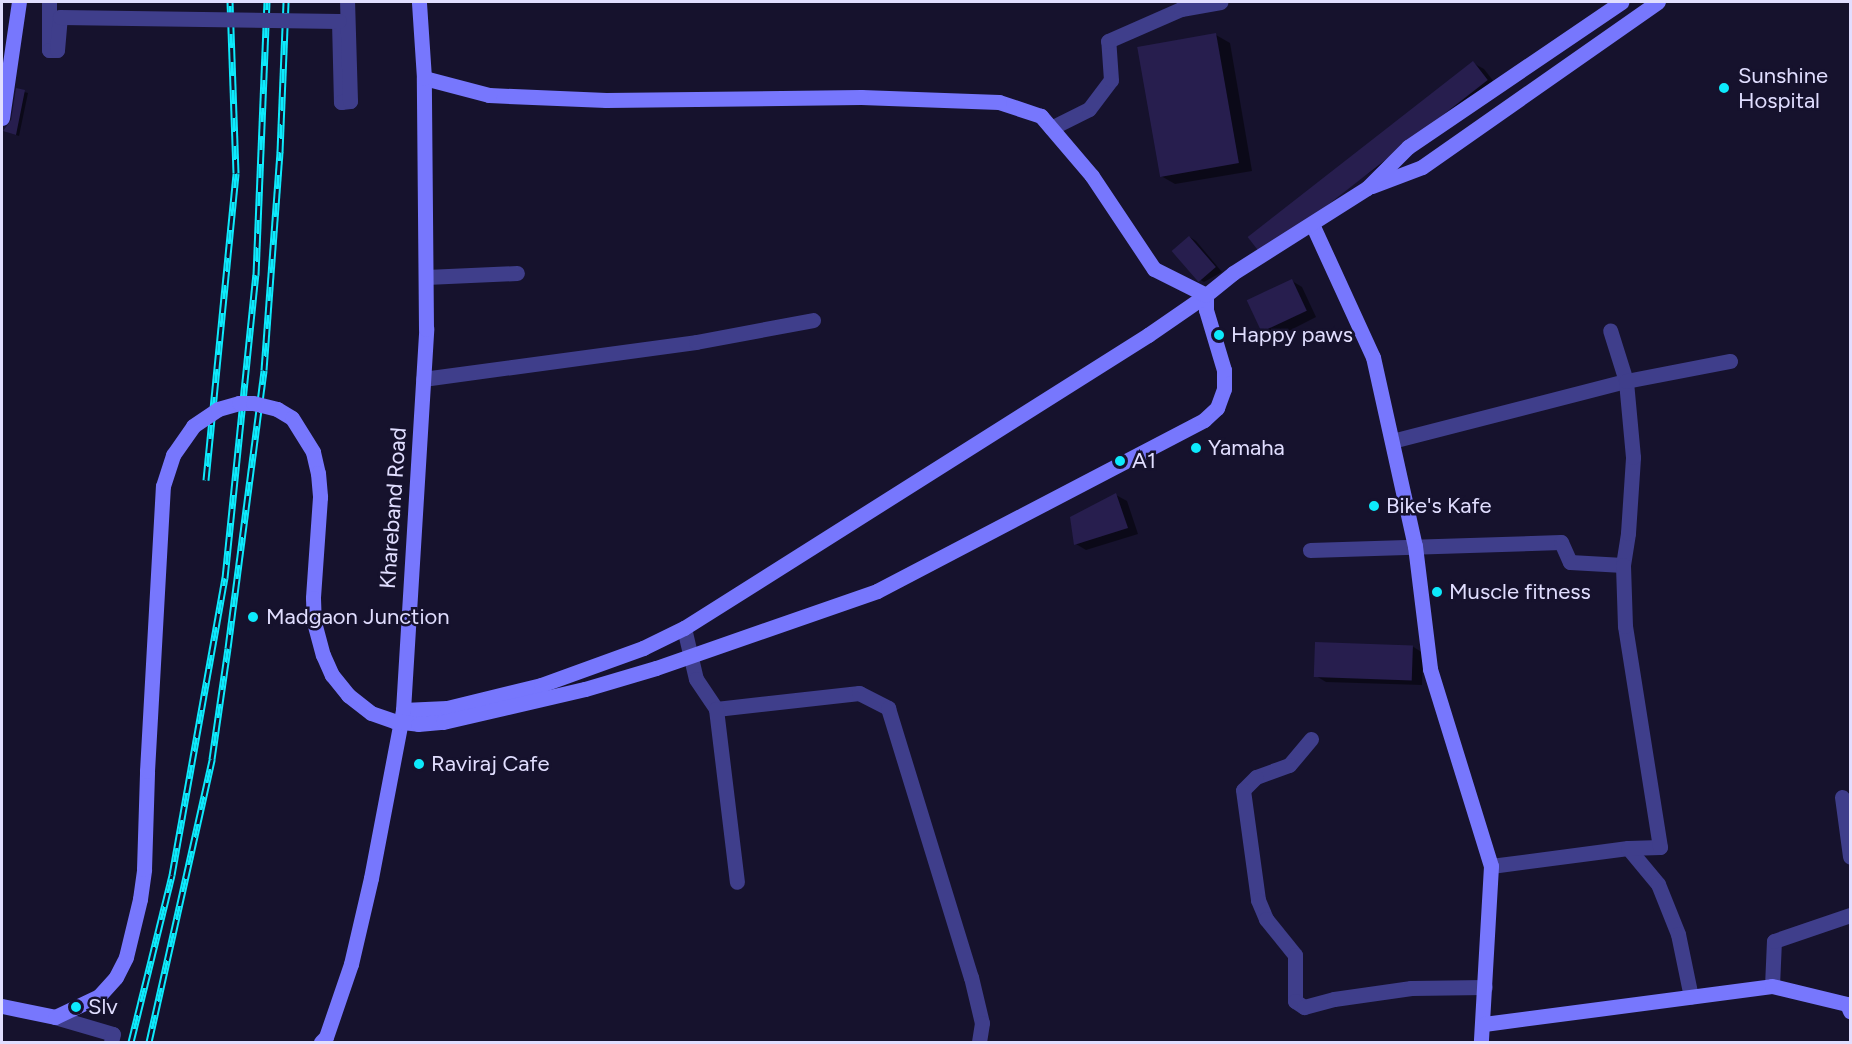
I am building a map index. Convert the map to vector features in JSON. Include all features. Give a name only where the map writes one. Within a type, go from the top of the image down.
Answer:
[{"type":"main road","points":[[2,118],[20,2]]},
{"type":"main road","name":"Khareband Road","points":[[321,1042],[326,1037],[351,964],[371,878],[403,710],[423,379],[426,277],[424,78],[419,2]]},
{"type":"main road","points":[[403,710],[447,708],[541,686],[643,648],[684,628],[1138,341],[1206,295],[1233,273],[1367,188],[1408,147],[1622,2]]},
{"type":"main road","points":[[1367,188],[1422,167],[1658,2]]},
{"type":"main road","points":[[424,78],[489,95],[606,100],[861,97],[999,102],[1041,116],[1092,176],[1154,269],[1206,295]]},
{"type":"main road","points":[[1312,224],[1373,357],[1415,546],[1430,669],[1491,866],[1484,1024],[1481,1042]]},
{"type":"main road","points":[[2,1006],[55,1017],[99,996],[116,977],[126,957],[140,899],[144,869],[147,771],[163,486],[173,455],[185,434],[201,418],[218,409],[239,403],[269,407],[292,418],[302,430],[313,452],[318,472],[320,497],[313,598],[314,622],[323,655],[332,675],[348,695],[371,713],[394,721],[417,724],[443,722],[585,689],[656,668],[877,591],[1204,420],[1216,408],[1224,390],[1224,370],[1206,310],[1206,295]]},
{"type":"main road","points":[[1484,1024],[1772,986],[1849,1007]]},
{"type":"street","points":[[49,2],[50,50],[57,50],[60,18],[339,21],[341,102],[350,101],[346,2]]},
{"type":"street","points":[[1051,128],[1089,109],[1111,80],[1108,41],[1181,9],[1220,2]]},
{"type":"street","points":[[426,277],[517,273]]},
{"type":"street","points":[[423,379],[696,342],[813,320]]},
{"type":"street","points":[[1491,866],[1628,848],[1660,847],[1625,626],[1623,565],[1628,533],[1633,457],[1626,381],[1610,330]]},
{"type":"street","points":[[1392,441],[1626,381],[1730,361]]},
{"type":"street","points":[[1310,550],[1561,542],[1570,562],[1623,565]]},
{"type":"street","points":[[684,628],[696,679],[716,709],[737,882]]},
{"type":"street","points":[[716,709],[859,693],[888,708],[971,977],[982,1023],[979,1042]]},
{"type":"street","points":[[1311,739],[1289,765],[1256,777],[1243,790],[1258,900],[1266,919],[1296,955],[1295,1002],[1304,1007],[1334,999],[1411,988],[1485,987]]},
{"type":"street","points":[[1842,797],[1851,856]]},
{"type":"street","points":[[1628,848],[1658,884],[1678,934],[1691,997]]},
{"type":"street","points":[[1772,986],[1774,941],[1851,915]]},
{"type":"street","points":[[55,1017],[113,1034],[111,1042]]},
{"type":"building","points":[[1216,33],[1239,163],[1160,177],[1137,47]]},
{"type":"building","points":[[1473,61],[1488,80],[1262,256],[1248,237]]},
{"type":"building","points":[[16,88],[25,90],[16,135],[3,131],[11,120]]},
{"type":"building","points":[[1189,236],[1216,267],[1199,282],[1172,251]]},
{"type":"building","points":[[1292,279],[1307,311],[1261,332],[1247,300]]},
{"type":"building","points":[[1116,493],[1128,528],[1074,545],[1070,517]]},
{"type":"building","points":[[1315,642],[1413,645],[1412,680],[1314,677]]},
{"type":"railway","points":[[206,480],[236,173],[230,2]]},
{"type":"railway","points":[[131,1042],[172,875],[225,578],[256,275],[267,2]]},
{"type":"railway","points":[[149,1042],[212,759],[228,648],[264,370],[280,152],[286,2]]},
{"type":"place","name":"Sunshine Hospital","points":[[1724,88]]},
{"type":"place","name":"Happy paws","points":[[1219,335]]},
{"type":"place","name":"Yamaha","points":[[1196,448]]},
{"type":"place","name":"A1","points":[[1120,461]]},
{"type":"place","name":"Bike's Kafe","points":[[1374,506]]},
{"type":"place","name":"Muscle fitness","points":[[1437,592]]},
{"type":"place","name":"Madgaon Junction","points":[[253,617]]},
{"type":"place","name":"Raviraj Cafe","points":[[419,764]]},
{"type":"place","name":"Slv","points":[[76,1007]]}]
